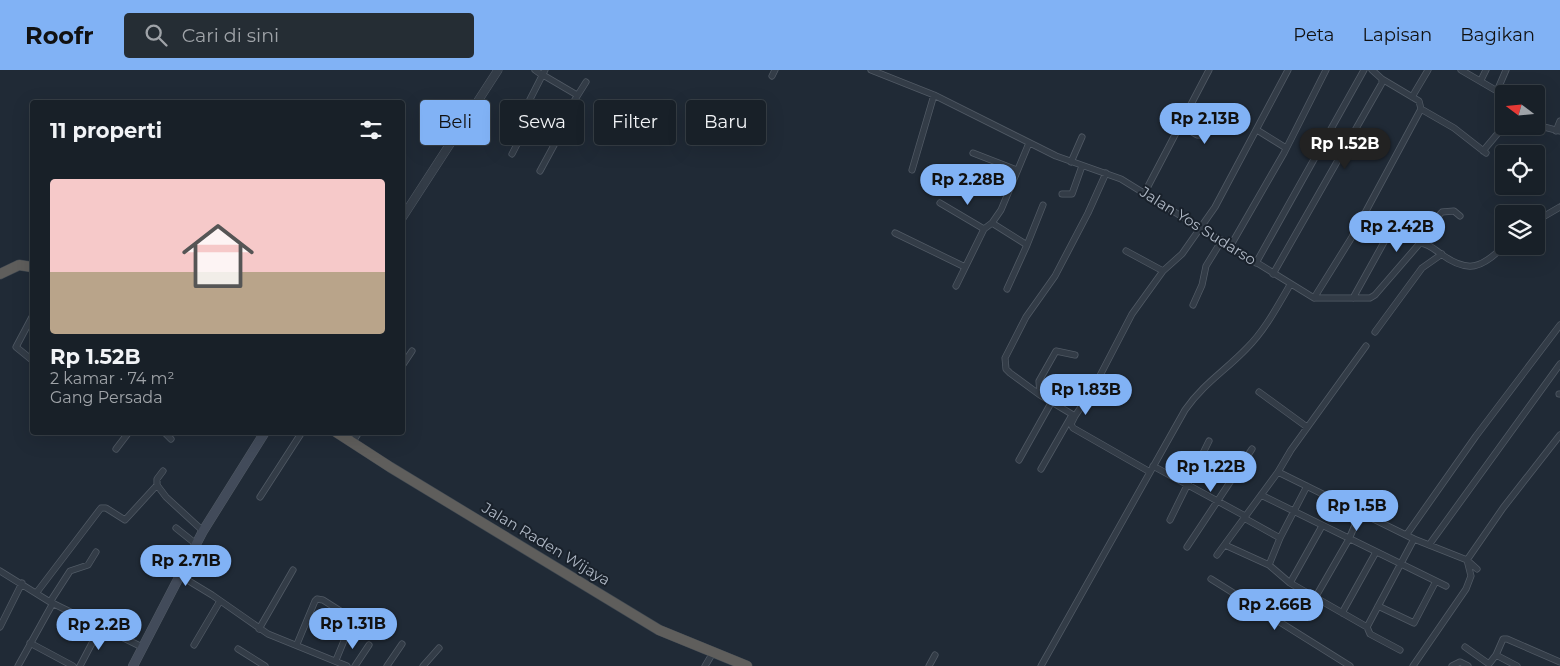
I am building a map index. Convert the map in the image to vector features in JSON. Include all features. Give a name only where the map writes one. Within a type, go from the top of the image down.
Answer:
[{"type":"highway","points":[[0,274],[19,265],[30,267]]},
{"type":"highway","name":"Jalan Raden Wijaya","points":[[340,435],[659,630],[680,640],[714,651],[746,666]]},
{"type":"main road","points":[[133,666],[178,575],[203,530],[263,435]]},
{"type":"street","points":[[405,213],[498,70]]},
{"type":"street","points":[[535,70],[544,73],[577,95]]},
{"type":"street","name":"Jalan Yos Sudarso","points":[[871,70],[934,95],[1029,143],[1145,192],[1231,245],[1290,285],[1314,298],[1370,298],[1375,295],[1420,243],[1421,235],[1442,212],[1454,211],[1460,216]]},
{"type":"street","points":[[1145,192],[1209,70]]},
{"type":"street","points":[[1041,469],[1074,415],[1093,389],[1132,314],[1164,271],[1182,254],[1199,226],[1207,220],[1288,70]]},
{"type":"street","points":[[1231,245],[1285,150],[1326,70]]},
{"type":"street","points":[[1256,263],[1364,70]]},
{"type":"street","points":[[1314,298],[1352,238],[1421,109],[1422,104],[1382,79],[1372,70]]},
{"type":"street","points":[[1412,97],[1428,70]]},
{"type":"street","points":[[1461,70],[1495,89]]},
{"type":"street","points":[[1481,80],[1486,70]]},
{"type":"street","points":[[1499,85],[1506,70]]},
{"type":"street","points":[[530,100],[544,73]]},
{"type":"street","points":[[1273,274],[1333,172],[1382,79]]},
{"type":"street","points":[[574,100],[586,82]]},
{"type":"street","points":[[912,170],[934,95]]},
{"type":"street","points":[[1421,109],[1454,128],[1484,152],[1497,135]]},
{"type":"street","points":[[1180,125],[1197,135],[1202,135],[1216,113]]},
{"type":"street","points":[[1545,125],[1558,131],[1560,121]]},
{"type":"street","points":[[1256,132],[1285,150]]},
{"type":"street","points":[[1072,162],[1082,136]]},
{"type":"street","points":[[956,286],[984,229],[992,223],[1001,210],[1029,143]]},
{"type":"street","points":[[512,154],[517,145]]},
{"type":"street","points":[[540,171],[555,145]]},
{"type":"street","points":[[973,153],[1017,170]]},
{"type":"street","points":[[1062,194],[1072,194],[1082,166]]},
{"type":"street","points":[[1074,415],[1051,403],[1010,373],[1006,368],[1004,358],[1029,313],[1055,276],[1106,174]]},
{"type":"street","points":[[940,203],[984,229]]},
{"type":"street","points":[[1007,288],[1043,205]]},
{"type":"street","points":[[1545,216],[1560,207]]},
{"type":"street","points":[[1353,298],[1398,217]]},
{"type":"street","points":[[992,223],[1027,245]]},
{"type":"street","points":[[895,233],[965,266]]},
{"type":"street","points":[[1193,305],[1202,285],[1206,266],[1222,240]]},
{"type":"street","points":[[1420,243],[1426,244],[1457,263],[1478,266],[1495,255]]},
{"type":"street","points":[[1126,251],[1164,271]]},
{"type":"street","points":[[1375,332],[1422,268],[1442,254]]},
{"type":"street","points":[[1041,666],[1184,410],[1197,393],[1247,348],[1263,330],[1290,285]]},
{"type":"street","points":[[30,321],[16,347],[30,358]]},
{"type":"street","points":[[1407,534],[1476,436],[1560,325]]},
{"type":"street","points":[[1217,555],[1366,346]]},
{"type":"street","points":[[405,362],[412,351]]},
{"type":"street","points":[[1040,395],[1039,382],[1056,351],[1075,355]]},
{"type":"street","points":[[1428,544],[1560,364]]},
{"type":"street","points":[[1259,392],[1308,427]]},
{"type":"street","points":[[1019,460],[1051,403]]},
{"type":"street","points":[[1074,415],[1073,428],[1152,469],[1188,484],[1219,500],[1280,538]]},
{"type":"street","points":[[116,449],[127,435]]},
{"type":"street","points":[[167,435],[171,439]]},
{"type":"street","points":[[260,497],[300,435]]},
{"type":"street","points":[[352,443],[358,435]]},
{"type":"street","points":[[1413,666],[1466,589],[1471,576],[1467,560],[1502,508],[1560,435]]},
{"type":"street","points":[[1170,520],[1209,442]]},
{"type":"street","points":[[1187,547],[1252,449]]},
{"type":"street","points":[[163,470],[157,479],[157,485],[166,497],[203,530]]},
{"type":"street","points":[[1278,472],[1414,539],[1467,560],[1477,569]]},
{"type":"street","points":[[37,592],[101,508],[106,508],[125,520],[157,485]]},
{"type":"street","points":[[1269,565],[1280,538],[1307,486]]},
{"type":"street","points":[[1261,495],[1446,586]]},
{"type":"street","points":[[1315,598],[1349,539],[1361,512]]},
{"type":"street","points":[[1290,583],[1322,526]]},
{"type":"street","points":[[176,528],[196,544]]},
{"type":"street","points":[[1367,627],[1414,539]]},
{"type":"street","points":[[1225,544],[1269,565],[1290,583],[1367,627],[1370,634],[1400,650]]},
{"type":"street","points":[[18,666],[51,602],[70,572],[88,565],[96,552]]},
{"type":"street","points":[[1342,613],[1376,552]]},
{"type":"street","points":[[259,629],[293,570]]},
{"type":"street","points":[[0,572],[22,583],[51,602],[142,647]]},
{"type":"street","points":[[178,575],[220,601],[259,629],[347,666]]},
{"type":"street","points":[[1211,578],[1350,666]]},
{"type":"street","points":[[1378,606],[1414,623],[1436,581]]},
{"type":"street","points":[[0,627],[22,583]]},
{"type":"street","points":[[296,644],[315,601],[318,599],[323,600],[353,619],[336,660]]},
{"type":"street","points":[[194,645],[220,601]]},
{"type":"street","points":[[80,666],[101,626]]},
{"type":"street","points":[[1465,647],[1486,663],[1491,662],[1501,642],[1507,638],[1560,662]]},
{"type":"street","points":[[30,643],[73,666]]},
{"type":"street","points":[[387,666],[402,644]]},
{"type":"street","points":[[355,666],[369,645]]},
{"type":"street","points":[[423,666],[439,648]]},
{"type":"street","points":[[238,649],[265,666]]},
{"type":"street","points":[[705,666],[714,651]]},
{"type":"street","points":[[929,666],[935,655]]},
{"type":"street","points":[[1496,655],[1517,666]]},
{"type":"street","points":[[1452,666],[1459,662],[1468,666]]}]
